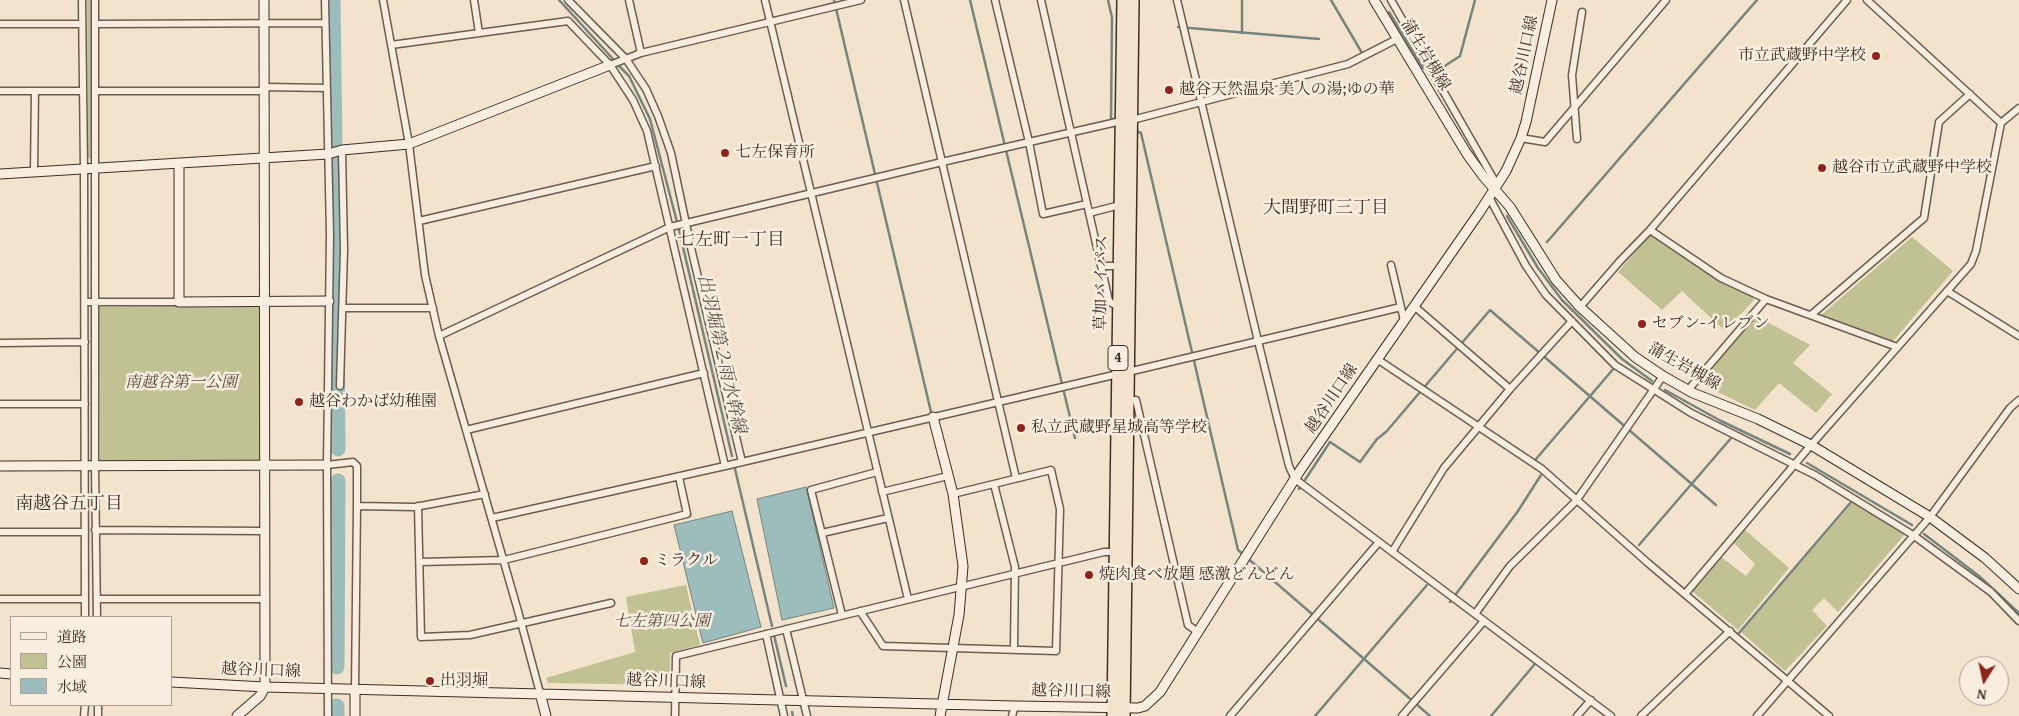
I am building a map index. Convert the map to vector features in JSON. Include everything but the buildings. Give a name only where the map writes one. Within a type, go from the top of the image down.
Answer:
[{"type":"highway","name":"草加バイパス","points":[[1118,712],[1116,552],[1123,373],[1127,120],[1123,0]]},
{"type":"highway","name":"草加バイパス","points":[[1118,712],[1128,400],[1123,373],[1118,305],[1118,266],[1133,0]]},
{"type":"main road","points":[[237,716],[260,696],[265,687],[264,0]]},
{"type":"main road","name":"蒲生岩槻線","points":[[1374,0],[1467,154],[1522,223],[1556,280],[1580,307],[1635,357],[1663,376],[1688,390],[1758,418],[1811,445],[1930,518],[1985,558],[2019,589]]},
{"type":"main road","name":"越谷川口線","points":[[172,682],[328,689],[1015,706],[1118,712],[1145,706],[1153,700],[1295,479],[1494,190],[1521,138],[1552,0]]},
{"type":"main road","points":[[0,174],[328,154],[342,150],[408,144],[610,65]]},
{"type":"main road","points":[[178,163],[179,302],[329,301]]},
{"type":"main road","points":[[933,417],[953,494],[962,546],[962,586],[940,716]]},
{"type":"main road","points":[[0,466],[327,465]]},
{"type":"main road","points":[[355,689],[355,716]]},
{"type":"main road","points":[[540,693],[546,716]]},
{"type":"street","points":[[82,0],[85,302],[85,616]]},
{"type":"street","points":[[96,0],[95,530],[97,616]]},
{"type":"street","points":[[325,0],[329,301],[327,465],[328,716]]},
{"type":"street","points":[[383,0],[408,144],[425,276],[432,308],[540,693]]},
{"type":"street","points":[[474,0],[478,33]]},
{"type":"street","points":[[568,0],[626,59],[646,89],[658,116],[671,153],[742,462]]},
{"type":"street","points":[[629,0],[641,53]]},
{"type":"street","points":[[765,0],[802,147],[811,192],[908,599]]},
{"type":"street","points":[[610,65],[641,53],[861,0]]},
{"type":"street","points":[[904,0],[1016,478]]},
{"type":"street","points":[[995,0],[1029,142],[1043,214],[1087,204]]},
{"type":"street","points":[[1041,0],[1109,301],[1118,305]]},
{"type":"street","points":[[1177,0],[1258,341],[1289,466],[1295,479],[1611,716]]},
{"type":"street","points":[[1521,138],[1545,142],[1665,0]]},
{"type":"street","points":[[1580,307],[1650,230],[1847,0]]},
{"type":"street","points":[[1867,0],[2001,123]]},
{"type":"street","points":[[1379,9],[1392,1],[1494,190],[1526,266],[1546,295],[1615,365],[1691,413],[1815,475],[1914,535],[1991,592],[2019,620]]},
{"type":"street","points":[[1577,139],[1572,75],[1582,12]]},
{"type":"street","points":[[391,45],[568,21],[610,65],[621,80],[647,131],[725,466]]},
{"type":"street","points":[[96,24],[325,23]]},
{"type":"street","points":[[0,24],[82,24]]},
{"type":"street","points":[[439,336],[670,227],[811,192],[1127,120],[1348,64],[1397,39]]},
{"type":"street","points":[[96,91],[327,88]]},
{"type":"street","points":[[0,91],[83,91]]},
{"type":"street","points":[[34,172],[35,91]]},
{"type":"street","points":[[1811,315],[1924,218],[1939,122],[1970,94]]},
{"type":"street","points":[[1685,594],[1811,445],[1971,264],[1976,251],[2001,123],[2019,108]]},
{"type":"street","points":[[340,386],[344,308],[342,150]]},
{"type":"street","points":[[419,221],[656,166]]},
{"type":"street","points":[[1089,213],[1120,205]]},
{"type":"street","points":[[1650,230],[1720,278],[1766,299],[1897,347]]},
{"type":"street","points":[[1391,265],[1404,320]]},
{"type":"street","points":[[1101,266],[1118,266]]},
{"type":"street","points":[[1947,291],[2019,336]]},
{"type":"street","points":[[1688,390],[1766,299]]},
{"type":"street","points":[[85,302],[179,302]]},
{"type":"street","points":[[1414,306],[1510,389]]},
{"type":"street","points":[[492,518],[679,477],[1401,307]]},
{"type":"street","points":[[344,308],[432,308]]},
{"type":"street","points":[[1392,552],[1444,468],[1510,389],[1572,321]]},
{"type":"street","points":[[0,343],[85,342]]},
{"type":"street","points":[[1377,359],[1542,470],[1829,716]]},
{"type":"street","points":[[466,430],[704,373]]},
{"type":"street","points":[[1475,614],[1510,566],[1576,501],[1663,376]]},
{"type":"street","points":[[1128,400],[1136,400],[1188,625],[1198,632]]},
{"type":"street","points":[[1757,716],[1930,518],[2010,408],[2019,400]]},
{"type":"street","points":[[0,404],[85,404]]},
{"type":"street","points":[[327,465],[353,462],[357,466],[355,689]]},
{"type":"street","points":[[860,611],[882,646],[1056,651],[1060,509],[1051,470],[953,494]]},
{"type":"street","points":[[842,615],[811,490],[877,472]]},
{"type":"street","points":[[882,492],[948,476]]},
{"type":"street","points":[[420,562],[504,560],[687,514],[679,477]]},
{"type":"street","points":[[994,484],[1015,574],[1014,650]]},
{"type":"street","points":[[357,506],[418,506],[485,494]]},
{"type":"street","points":[[418,506],[422,637],[470,635],[611,603]]},
{"type":"street","points":[[822,533],[888,518]]},
{"type":"street","points":[[95,530],[265,531]]},
{"type":"street","points":[[0,532],[85,532]]},
{"type":"street","points":[[1230,716],[1379,542]]},
{"type":"street","points":[[675,716],[676,656],[1104,552],[1116,552]]},
{"type":"street","points":[[0,600],[85,599]]},
{"type":"street","points":[[97,599],[265,599]]},
{"type":"street","points":[[1402,716],[1484,621]]},
{"type":"street","points":[[786,629],[807,716]]},
{"type":"street","points":[[1641,716],[1730,631]]},
{"type":"street","points":[[766,634],[784,716]]},
{"type":"street","points":[[1577,716],[1591,700]]},
{"type":"street","points":[[1012,716],[1015,706]]},
{"type":"green space","points":[[87,0],[91,0],[92,158],[88,158]]},
{"type":"green space","points":[[1651,234],[1698,268],[1750,294],[1754,300],[1725,331],[1682,291],[1662,310],[1618,272]]},
{"type":"green space","points":[[1912,237],[1953,271],[1893,341],[1821,315]]},
{"type":"green space","name":"南越谷第一公園","points":[[260,305],[263,462],[100,461],[99,307]]},
{"type":"green space","points":[[1756,316],[1810,345],[1793,363],[1832,394],[1816,413],[1779,383],[1755,410],[1699,383]]},
{"type":"green space","points":[[1854,501],[1905,534],[1838,612],[1824,598],[1812,610],[1827,626],[1785,671],[1741,632]]},
{"type":"green space","points":[[1744,529],[1789,568],[1738,630],[1692,591],[1721,557],[1746,576],[1755,564],[1734,543]]},
{"type":"green space","name":"七左第四公園","points":[[686,585],[700,645],[670,653],[670,685],[548,683],[546,678],[635,652],[626,597]]},
{"type":"water","points":[[806,487],[834,608],[782,620],[757,499]]},
{"type":"water","points":[[732,511],[761,627],[703,643],[674,525]]},
{"type":"waterway","points":[[333,0],[335,143]]},
{"type":"waterway","name":"出羽堀第２雨水幹線","points":[[559,0],[613,59]]},
{"type":"waterway","points":[[834,0],[931,412]]},
{"type":"waterway","points":[[970,0],[1075,438]]},
{"type":"waterway","points":[[1108,0],[1112,18],[1111,118],[1115,120]]},
{"type":"waterway","points":[[1242,0],[1242,33]]},
{"type":"waterway","points":[[1331,0],[1362,53]]},
{"type":"waterway","points":[[1437,71],[1460,56],[1475,0]]},
{"type":"waterway","points":[[1547,242],[1757,0]]},
{"type":"waterway","points":[[1389,12],[1423,68]]},
{"type":"waterway","points":[[1178,27],[1319,39]]},
{"type":"waterway","name":"出羽堀第２雨水幹線","points":[[619,66],[629,76],[650,119],[677,222]]},
{"type":"waterway","points":[[1136,131],[1141,133],[1238,550],[1430,716]]},
{"type":"waterway","points":[[336,159],[338,449]]},
{"type":"waterway","points":[[1507,216],[1538,268],[1562,300],[1622,359],[1652,381]]},
{"type":"waterway","name":"出羽堀第２雨水幹線","points":[[679,230],[732,456]]},
{"type":"waterway","points":[[1299,489],[1330,442],[1360,462],[1377,439],[1386,432],[1490,310],[1716,505]]},
{"type":"waterway","points":[[1536,459],[1615,367]]},
{"type":"waterway","points":[[1665,390],[1721,421],[1790,454]]},
{"type":"waterway","points":[[1639,545],[1732,437]]},
{"type":"waterway","points":[[1807,463],[1912,525]]},
{"type":"waterway","name":"出羽堀第２雨水幹線","points":[[735,469],[772,626]]},
{"type":"waterway","points":[[1450,602],[1518,511],[1541,475]]},
{"type":"waterway","points":[[337,667],[338,481]]},
{"type":"waterway","points":[[1739,633],[1852,501]]},
{"type":"waterway","points":[[1924,534],[1979,576],[2019,613]]},
{"type":"waterway","points":[[1315,716],[1427,585]]},
{"type":"waterway","name":"出羽堀第２雨水幹線","points":[[774,635],[786,686]]},
{"type":"waterway","points":[[1491,716],[1534,665]]},
{"type":"waterway","points":[[337,706],[337,716]]},
{"type":"waterway","name":"出羽堀第２雨水幹線","points":[[792,712],[793,716]]},
{"type":"place","name":"市立武蔵野中学校","points":[[1876,56]]},
{"type":"place","name":"越谷天然温泉 美人の湯;ゆの華","points":[[1169,90]]},
{"type":"place","name":"七左保育所","points":[[725,153]]},
{"type":"place","name":"越谷市立武蔵野中学校","points":[[1822,168]]},
{"type":"place","name":"セブン-イレブン","points":[[1642,324]]},
{"type":"place","name":"越谷わかば幼稚園","points":[[299,402]]},
{"type":"place","name":"私立武蔵野星城高等学校","points":[[1021,428]]},
{"type":"place","name":"ミラクル","points":[[644,561]]},
{"type":"place","name":"焼肉食べ放題 感激どんどん","points":[[1089,575]]},
{"type":"place","name":"出羽堀","points":[[430,681]]},
{"type":"district","name":"大間野町三丁目","points":[[1326,208]]},
{"type":"district","name":"七左町一丁目","points":[[731,240]]},
{"type":"district","name":"南越谷五丁目","points":[[69,504]]}]
